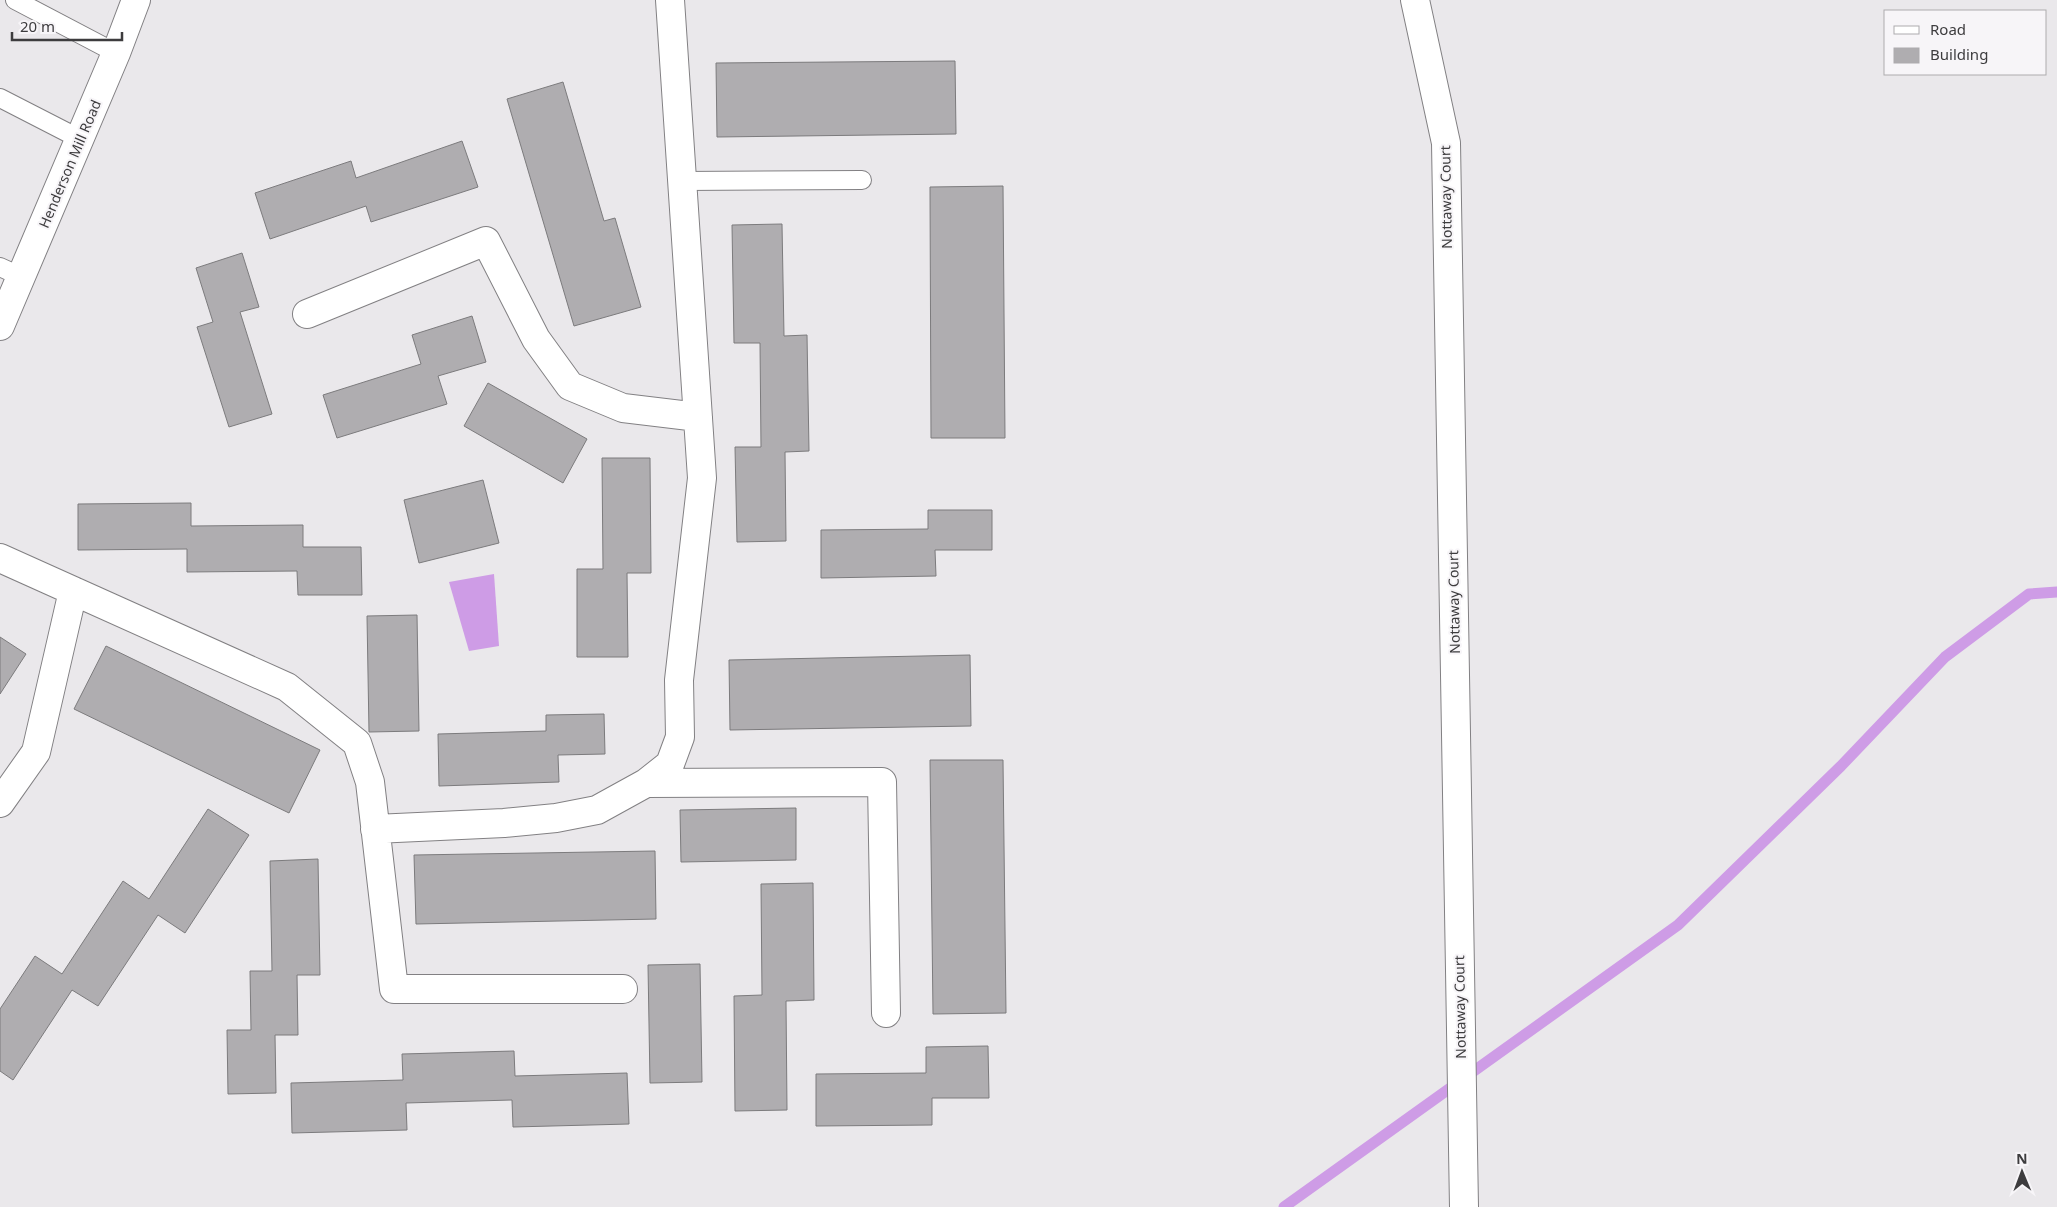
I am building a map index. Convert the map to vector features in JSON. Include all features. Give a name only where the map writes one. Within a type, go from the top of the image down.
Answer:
[{"type":"street","name":"Henderson Mill Road","points":[[0,326],[11,272],[80,139],[136,0]]},
{"type":"street","points":[[375,829],[504,823],[556,818],[597,810],[646,783],[670,764],[680,736],[679,680],[702,478],[670,0]]},
{"type":"street","name":"Nottaway Court","points":[[1415,0],[1446,143],[1464,1207]]},
{"type":"street","points":[[308,314],[486,240],[536,339],[570,386],[623,408],[698,417]]},
{"type":"street","points":[[0,558],[287,687],[357,743],[370,782],[394,988],[623,989]]},
{"type":"street","points":[[0,803],[36,752],[73,591]]},
{"type":"street","points":[[646,783],[882,782],[886,1013]]},
{"type":"lane","points":[[15,0],[116,53]]},
{"type":"lane","points":[[0,98],[80,139]]},
{"type":"lane","points":[[682,181],[862,180]]},
{"type":"shaded area","points":[[494,574],[499,646],[469,651],[449,582]]},
{"type":"building","points":[[955,61],[956,134],[717,137],[716,63]]},
{"type":"building","points":[[563,82],[604,221],[615,218],[641,307],[574,326],[507,99]]},
{"type":"building","points":[[462,141],[478,187],[371,222],[366,206],[270,239],[255,193],[351,161],[356,178]]},
{"type":"building","points":[[1003,186],[1005,438],[931,438],[930,187]]},
{"type":"building","points":[[782,224],[784,336],[807,335],[809,451],[785,452],[786,541],[737,542],[735,447],[761,447],[760,343],[734,343],[732,225]]},
{"type":"building","points":[[242,253],[259,307],[240,312],[272,414],[229,427],[197,327],[213,322],[196,268]]},
{"type":"building","points":[[472,316],[486,362],[438,376],[447,404],[337,438],[323,395],[421,364],[412,335]]},
{"type":"building","points":[[488,383],[587,439],[563,483],[464,426]]},
{"type":"building","points":[[602,458],[650,458],[651,573],[627,573],[628,657],[577,657],[577,569],[603,569]]},
{"type":"building","points":[[483,480],[499,543],[419,563],[404,500]]},
{"type":"building","points":[[191,503],[191,526],[303,525],[303,547],[361,547],[362,595],[298,595],[297,571],[187,572],[187,549],[78,550],[78,504]]},
{"type":"building","points":[[928,510],[992,510],[992,550],[935,550],[936,576],[821,578],[821,530],[928,529]]},
{"type":"building","points":[[417,615],[419,731],[369,732],[367,616]]},
{"type":"building","points":[[0,637],[26,654],[0,694]]},
{"type":"building","points":[[106,646],[320,750],[289,813],[74,709]]},
{"type":"building","points":[[970,655],[971,726],[730,730],[729,660]]},
{"type":"building","points":[[604,714],[605,754],[558,755],[559,782],[439,786],[438,734],[546,731],[546,715]]},
{"type":"building","points":[[930,760],[1003,760],[1006,1013],[933,1014]]},
{"type":"building","points":[[796,808],[796,860],[681,862],[680,810]]},
{"type":"building","points":[[208,809],[249,835],[185,933],[158,915],[98,1006],[72,990],[13,1080],[0,1071],[0,1009],[35,956],[62,974],[123,881],[149,899]]},
{"type":"building","points":[[655,851],[656,919],[416,924],[414,855]]},
{"type":"building","points":[[318,859],[320,975],[297,975],[298,1035],[275,1035],[276,1093],[228,1094],[227,1030],[251,1030],[250,971],[272,971],[270,861]]},
{"type":"building","points":[[813,883],[814,1000],[786,1001],[787,1110],[735,1111],[734,996],[762,995],[761,884]]},
{"type":"building","points":[[700,964],[702,1082],[650,1083],[648,965]]},
{"type":"building","points":[[988,1046],[989,1098],[932,1098],[932,1125],[816,1126],[816,1074],[926,1073],[926,1047]]},
{"type":"building","points":[[514,1051],[515,1076],[627,1073],[629,1124],[513,1127],[512,1100],[406,1103],[407,1130],[292,1133],[291,1083],[403,1080],[402,1054]]},
{"type":"waterway","points":[[1284,1207],[1678,925],[1841,766],[1945,657],[2029,594],[2057,592]]}]
